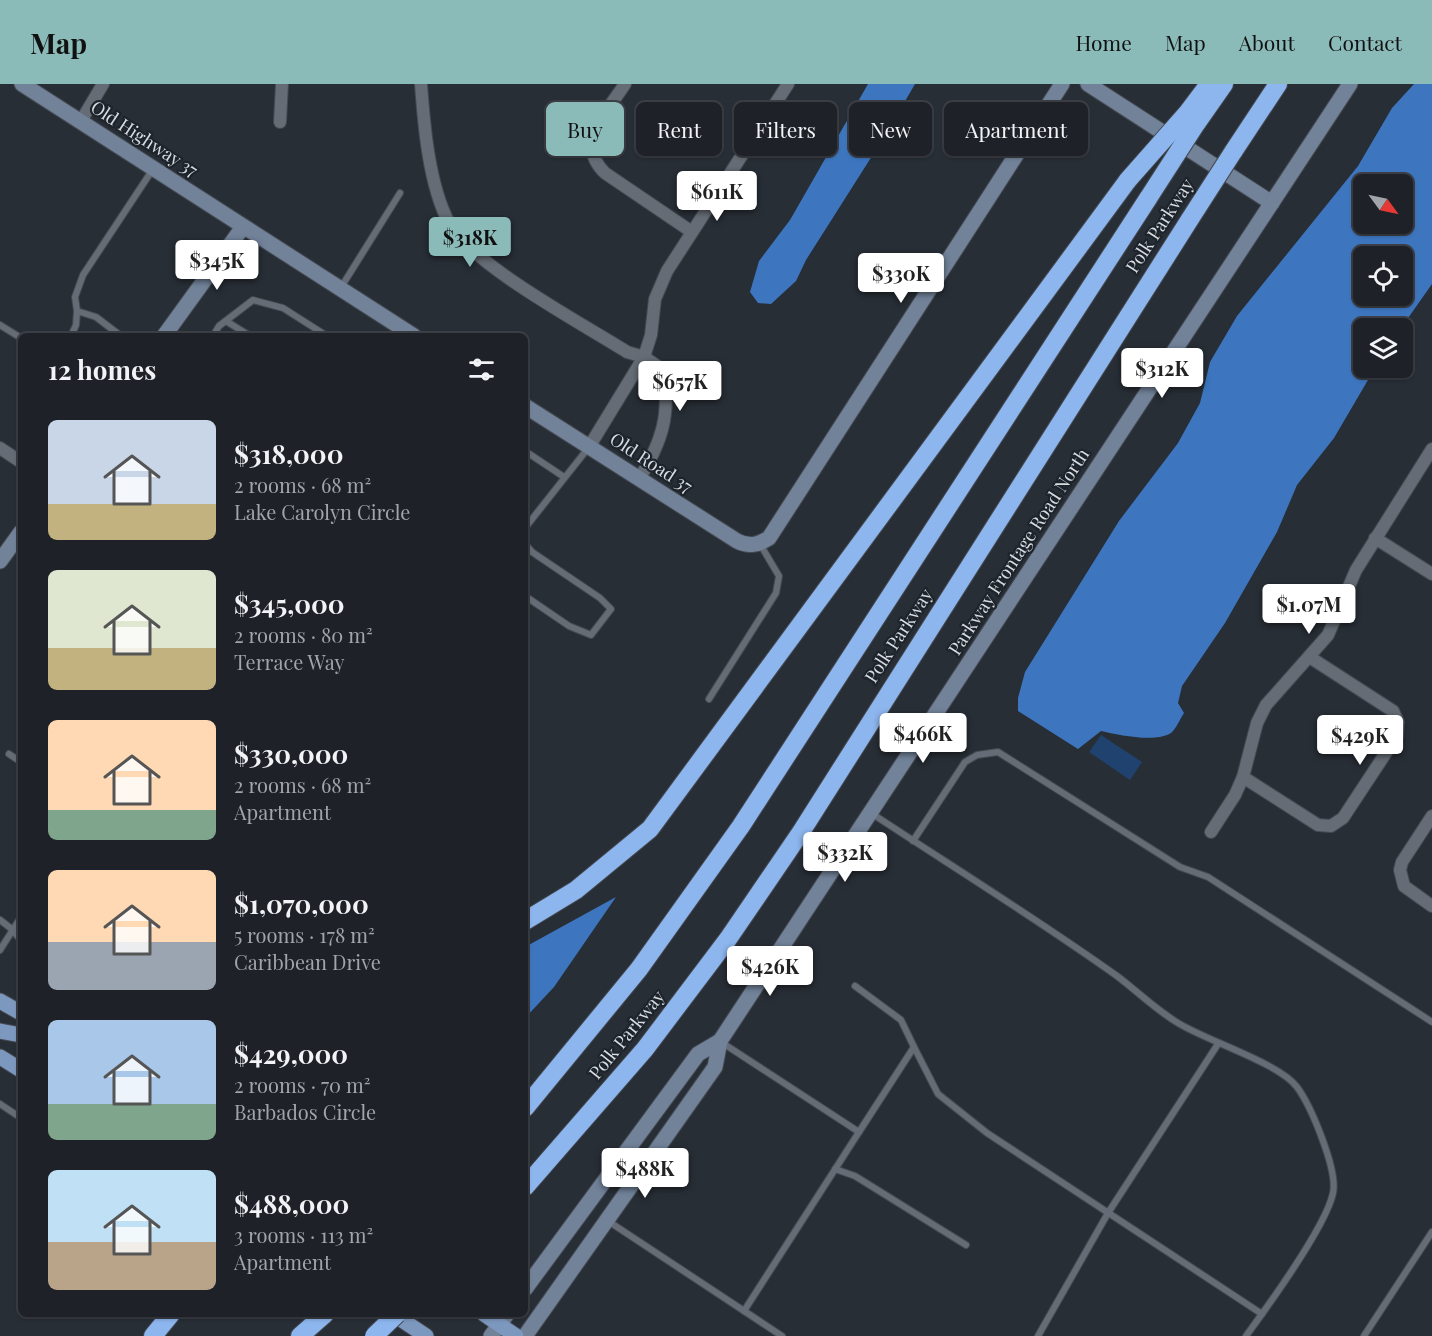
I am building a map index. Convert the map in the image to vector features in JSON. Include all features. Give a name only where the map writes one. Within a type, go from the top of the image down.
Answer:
[{"type":"highway","points":[[528,919],[576,890],[650,829],[1128,180],[1192,118],[1209,84]]},
{"type":"highway","name":"Polk Parkway","points":[[528,1104],[639,969],[741,826],[1149,197],[1192,118],[1224,84]]},
{"type":"highway","name":"Polk Parkway","points":[[528,1184],[645,1048],[728,939],[801,832],[1278,84]]},
{"type":"highway","points":[[153,1336],[169,1317]]},
{"type":"highway","points":[[300,1336],[322,1317]]},
{"type":"highway","points":[[374,1336],[392,1317]]},
{"type":"main road","name":"Old Highway 37","points":[[22,84],[243,227]]},
{"type":"main road","points":[[760,544],[770,538],[1062,84]]},
{"type":"main road","points":[[1088,84],[1272,203]]},
{"type":"main road","name":"Parkway Frontage Road North","points":[[525,1336],[715,1067],[720,1041],[1350,84]]},
{"type":"main road","points":[[166,333],[243,227],[409,333]]},
{"type":"main road","name":"Old Road 37","points":[[528,408],[737,540],[746,545],[760,544]]},
{"type":"main road","points":[[0,561],[18,536]]},
{"type":"main road","points":[[0,1001],[18,1011]]},
{"type":"main road","points":[[0,1031],[18,1034]]},
{"type":"main road","name":"Parkway Frontage Road North","points":[[528,1285],[698,1054],[720,1041]]},
{"type":"main road","points":[[0,1057],[18,1068]]},
{"type":"main road","points":[[399,1317],[426,1336]]},
{"type":"main road","points":[[499,1325],[516,1336]]},
{"type":"street","points":[[280,122],[282,84]]},
{"type":"street","points":[[421,84],[423,111],[437,192],[449,223],[463,243],[490,265],[627,352],[644,357],[663,370],[667,393],[664,424],[657,450],[639,479]]},
{"type":"street","points":[[625,84],[592,140],[591,153],[595,164],[692,232]]},
{"type":"street","points":[[589,447],[644,357],[651,335],[655,299],[667,271],[788,84]]},
{"type":"street","points":[[81,121],[103,85]]},
{"type":"street","points":[[0,448],[18,460]]},
{"type":"street","points":[[1211,832],[1235,795],[1243,777],[1257,723],[1266,705],[1278,689],[1311,658],[1328,635],[1356,570],[1432,449]]},
{"type":"street","points":[[1375,538],[1432,574]]},
{"type":"street","points":[[1243,777],[1318,825],[1331,826],[1343,818],[1397,736],[1398,722],[1393,711],[1311,658]]},
{"type":"street","points":[[1432,816],[1402,862],[1400,870],[1404,886],[1432,906]]},
{"type":"lane","points":[[72,333],[76,325],[75,297],[83,275],[153,168]]},
{"type":"lane","points":[[340,289],[400,193]]},
{"type":"lane","points":[[216,333],[226,321],[253,300],[283,308],[322,333]]},
{"type":"lane","points":[[77,311],[96,317],[117,333]]},
{"type":"lane","points":[[226,321],[245,333]]},
{"type":"lane","points":[[0,325],[18,336]]},
{"type":"lane","points":[[528,524],[589,447]]},
{"type":"lane","points":[[528,453],[564,477]]},
{"type":"lane","points":[[709,699],[776,593],[779,576],[760,544]]},
{"type":"lane","points":[[528,547],[600,598],[611,609],[591,635],[569,626],[528,598]]},
{"type":"lane","points":[[913,841],[965,762],[978,755],[998,752],[1180,867],[1208,877],[1432,1022]]},
{"type":"lane","points":[[9,754],[18,760]]},
{"type":"lane","points":[[871,813],[1117,976],[1176,1023],[1268,1065],[1296,1086],[1314,1122],[1332,1169],[1333,1193],[1318,1228],[1246,1336]]},
{"type":"lane","points":[[0,920],[18,937]]},
{"type":"lane","points":[[0,950],[18,922]]},
{"type":"lane","points":[[855,986],[901,1020],[938,1094],[987,1133],[1262,1314]]},
{"type":"lane","points":[[720,1041],[859,1132]]},
{"type":"lane","points":[[1038,1336],[1108,1213],[1218,1044]]},
{"type":"lane","points":[[744,1311],[914,1047]]},
{"type":"lane","points":[[0,1104],[18,1116]]},
{"type":"lane","points":[[835,1169],[855,1176],[966,1245]]},
{"type":"lane","points":[[608,1221],[782,1336]]},
{"type":"lane","points":[[1364,1336],[1432,1232]]},
{"type":"shaded area","points":[[868,84],[915,84],[905,102],[858,102]]},
{"type":"shaded area","points":[[1414,84],[1432,84],[1432,284],[1408,318],[1353,318],[1353,378],[1369,378],[1334,438],[1297,485],[1277,532],[1225,623],[1182,686],[1178,703],[1184,713],[1175,729],[1164,736],[1147,738],[1101,731],[1078,749],[1018,711],[1018,698],[1025,672],[1119,521],[1178,443],[1200,403],[1210,362],[1237,316],[1358,166],[1392,108]]},
{"type":"shaded area","points":[[849,117],[849,156],[872,156],[806,260],[796,281],[771,304],[758,303],[750,292],[759,261],[790,220],[827,156],[837,156],[837,138]]},
{"type":"shaded area","points":[[1101,735],[1142,762],[1130,780],[1089,752]]},
{"type":"shaded area","points":[[616,897],[554,987],[528,1015],[528,945]]}]
